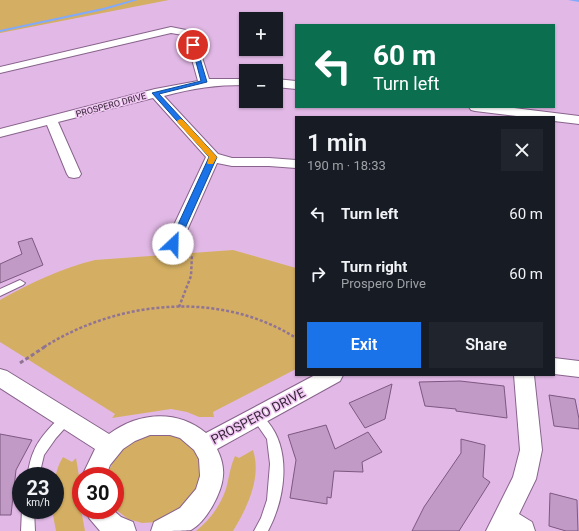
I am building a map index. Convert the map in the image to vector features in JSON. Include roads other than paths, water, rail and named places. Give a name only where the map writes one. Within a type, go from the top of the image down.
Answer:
[{"type":"street","points":[[0,70],[171,30],[187,33],[193,45],[204,82]]},
{"type":"street","name":"PROSPERO DRIVE","points":[[0,133],[155,93],[204,82],[239,82]]},
{"type":"street","points":[[283,84],[295,85]]},
{"type":"street","points":[[155,93],[213,157],[220,161],[233,163],[265,162],[295,164]]},
{"type":"street","points":[[483,108],[547,116]]},
{"type":"street","points":[[555,117],[579,120]]},
{"type":"street","points":[[51,120],[74,174]]},
{"type":"street","points":[[173,244],[213,157]]},
{"type":"street","name":"PROSPERO DRIVE","points":[[204,445],[331,376]]},
{"type":"street","points":[[509,527],[524,479],[531,450],[524,376]]},
{"type":"street","points":[[0,377],[110,446]]},
{"type":"street","points":[[98,467],[102,457],[110,446],[121,437],[134,430],[160,424],[173,425],[185,429],[196,436],[204,445],[209,457],[211,471],[209,486],[202,500],[192,514],[178,524],[163,531]]},
{"type":"street","points":[[101,520],[124,531]]},
{"type":"lane","points":[[0,293],[20,283]]},
{"type":"lane","points":[[257,416],[274,440],[277,473],[268,520],[261,531]]},
{"type":"lane","points":[[35,467],[39,453],[52,434],[67,420]]},
{"type":"lane","points":[[28,519],[28,531]]},
{"type":"waterway","points":[[0,31],[104,9],[136,0]]},
{"type":"waterway","points":[[570,0],[579,1]]}]
